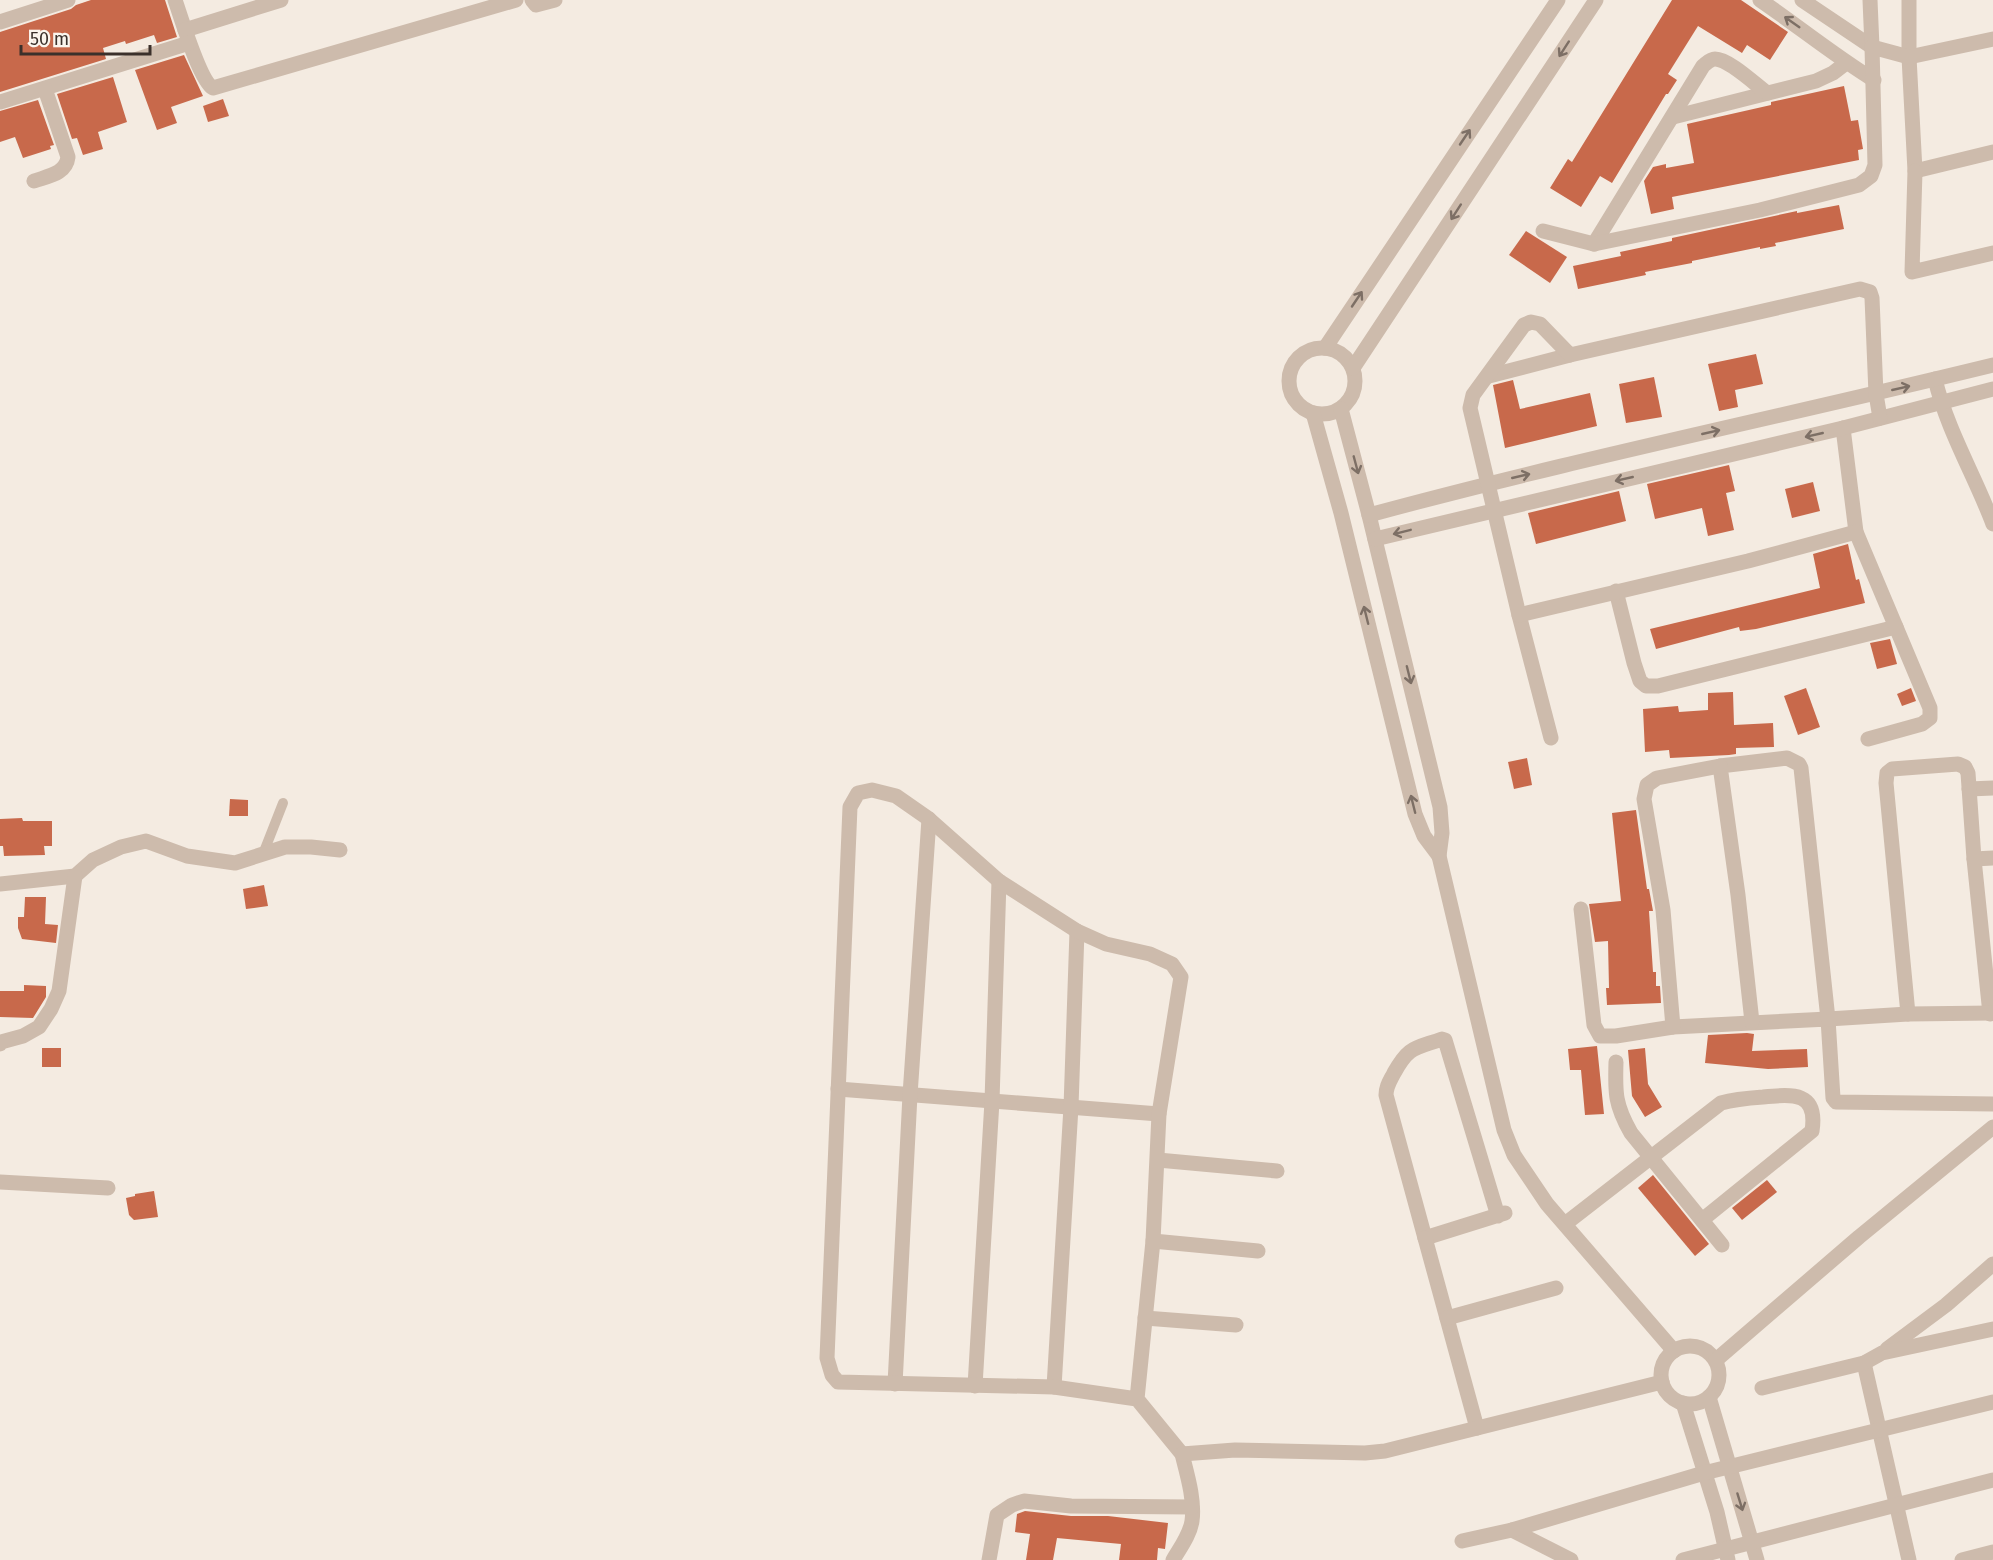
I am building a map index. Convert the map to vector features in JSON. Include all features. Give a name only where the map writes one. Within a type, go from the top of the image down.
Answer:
[{"type":"street","points":[[0,22],[68,0]]},
{"type":"street","points":[[175,0],[187,36],[207,83],[211,87],[516,0]]},
{"type":"street","points":[[0,102],[45,88],[281,0]]},
{"type":"street","points":[[532,0],[536,5],[541,5],[555,0]]},
{"type":"street","points":[[1325,348],[1558,0]]},
{"type":"street","points":[[1353,368],[1596,0]]},
{"type":"street","points":[[1761,0],[1846,63],[1874,80]]},
{"type":"street","points":[[1802,0],[1872,47],[1909,57],[1993,39]]},
{"type":"street","points":[[1543,231],[1594,244],[1760,210],[1859,185],[1871,176],[1875,165],[1870,0]]},
{"type":"street","points":[[1909,0],[1909,57],[1915,171],[1912,272],[1993,253]]},
{"type":"street","points":[[1816,39],[1830,19]]},
{"type":"street","points":[[1594,244],[1703,66],[1709,60],[1717,59],[1727,63],[1767,93]]},
{"type":"street","points":[[1673,117],[1816,81],[1833,73],[1846,63]]},
{"type":"street","points":[[34,181],[61,171],[67,164],[68,157],[45,88]]},
{"type":"street","points":[[1915,171],[1993,152]]},
{"type":"street","points":[[1489,376],[1570,355],[1860,289],[1870,292],[1872,298],[1876,394],[1880,418]]},
{"type":"street","points":[[1551,738],[1493,510],[1470,408],[1473,395],[1524,325],[1531,322],[1540,324],[1570,355]]},
{"type":"street","points":[[1325,348],[1342,354],[1353,368],[1356,377],[1353,395],[1341,409],[1322,414],[1313,413],[1297,402],[1292,394],[1289,377],[1302,355],[1310,350],[1325,348]]},
{"type":"street","points":[[1369,515],[1487,484],[1993,365]]},
{"type":"street","points":[[1935,379],[1940,402],[1988,495],[1993,524]]},
{"type":"street","points":[[1375,539],[1843,428],[1993,389]]},
{"type":"street","points":[[1341,409],[1440,807],[1442,833],[1439,856]]},
{"type":"street","points":[[1313,413],[1341,513],[1419,826],[1439,856],[1504,1130],[1514,1155],[1529,1179],[1674,1351]]},
{"type":"street","points":[[1843,428],[1856,532],[1930,708],[1930,718],[1922,724],[1868,739]]},
{"type":"street","points":[[1520,615],[1748,561],[1856,532]]},
{"type":"street","points":[[1616,591],[1634,663],[1640,681],[1646,687],[1658,686],[1896,627]]},
{"type":"street","points":[[1673,1027],[1663,910],[1644,799],[1647,785],[1657,777],[1720,766],[1787,759],[1799,764],[1815,887],[1833,1098],[1836,1102],[1993,1104]]},
{"type":"street","points":[[1581,909],[1594,1025],[1600,1035],[1616,1036],[1673,1027],[1752,1022],[1828,1020],[1908,1014],[1991,1014],[1974,859],[1968,773],[1965,767],[1958,764],[1892,769],[1887,773],[1894,878],[1908,1014]]},
{"type":"street","points":[[1720,766],[1738,895],[1752,1022]]},
{"type":"street","points":[[1969,789],[1993,788]]},
{"type":"street","points":[[1137,1399],[1153,1241],[1160,1114],[1181,977],[1172,964],[1150,954],[1106,944],[1077,931],[999,881],[929,819],[896,796],[872,790],[858,793],[850,807],[827,1358],[831,1376],[838,1382],[1054,1387],[1137,1399],[1188,1454],[1192,1522],[1184,1543],[1173,1560]]},
{"type":"street","points":[[895,1384],[910,1095],[929,819]]},
{"type":"street","points":[[0,884],[75,876],[93,860],[121,848],[146,841],[187,856],[235,863],[285,847],[311,846],[340,850]]},
{"type":"street","points":[[1974,859],[1993,858]]},
{"type":"street","points":[[0,1044],[23,1036],[39,1027],[51,1009],[59,991],[75,876]]},
{"type":"street","points":[[975,1386],[992,1101],[999,881]]},
{"type":"street","points":[[1054,1387],[1071,1107],[1077,931]]},
{"type":"street","points":[[1425,1238],[1501,1214],[1445,1040],[1442,1039],[1407,1053],[1386,1090],[1425,1238],[1476,1428]]},
{"type":"street","points":[[1616,1062],[1615,1094],[1620,1114],[1631,1133],[1722,1245]]},
{"type":"street","points":[[838,1089],[1160,1114]]},
{"type":"street","points":[[1565,1224],[1721,1103],[1795,1095],[1805,1100],[1812,1109],[1814,1120],[1812,1131],[1702,1220]]},
{"type":"street","points":[[1716,1360],[1859,1237],[1993,1127]]},
{"type":"street","points":[[1158,1160],[1277,1171]]},
{"type":"street","points":[[0,1182],[108,1188]]},
{"type":"street","points":[[1153,1241],[1258,1251]]},
{"type":"street","points":[[1762,1388],[1864,1363],[1882,1353],[1946,1305],[1993,1264]]},
{"type":"street","points":[[1447,1318],[1556,1288]]},
{"type":"street","points":[[1145,1318],[1236,1325]]},
{"type":"street","points":[[1882,1353],[1993,1329]]},
{"type":"street","points":[[1689,1346],[1697,1347],[1704,1349],[1716,1360],[1719,1368],[1718,1384],[1709,1397],[1701,1402],[1683,1403],[1669,1396],[1661,1375],[1664,1361],[1674,1351],[1689,1346]]},
{"type":"street","points":[[1864,1363],[1909,1560]]},
{"type":"street","points":[[1188,1454],[1235,1450],[1365,1453],[1405,1446],[1662,1382]]},
{"type":"street","points":[[1709,1397],[1756,1560]]},
{"type":"street","points":[[1462,1542],[1512,1530],[1704,1473],[1993,1402]]},
{"type":"street","points":[[1683,1403],[1717,1512],[1727,1554]]},
{"type":"street","points":[[1683,1560],[1727,1554],[1752,1542],[1993,1479]]},
{"type":"street","points":[[989,1560],[998,1515],[1012,1505],[1024,1502],[1071,1506],[1192,1507]]},
{"type":"street","points":[[1512,1530],[1571,1560]]},
{"type":"street","points":[[1962,1560],[1993,1552]]},
{"type":"lane","points":[[263,854],[283,803]]},
{"type":"building","points":[[91,0],[165,0],[177,37],[157,43],[154,35],[126,44],[125,41],[103,48],[106,59],[0,92],[0,32],[71,9]]},
{"type":"building","points":[[1672,0],[1741,0],[1788,32],[1770,60],[1747,45],[1742,53],[1698,26],[1668,74],[1677,80],[1666,94],[1612,183],[1600,176],[1581,207],[1550,188],[1568,159],[1572,162]]},
{"type":"building","points":[[184,55],[203,96],[171,107],[177,123],[157,130],[135,70]]},
{"type":"building","points":[[113,77],[127,122],[98,132],[103,149],[83,155],[77,138],[72,139],[57,94]]},
{"type":"building","points":[[1844,86],[1851,121],[1858,120],[1863,149],[1858,150],[1859,160],[1672,197],[1674,209],[1651,214],[1644,181],[1653,167],[1666,164],[1666,168],[1694,163],[1687,124]]},
{"type":"building","points":[[223,99],[229,116],[208,122],[203,106]]},
{"type":"building","points":[[38,100],[54,145],[50,146],[51,149],[23,158],[15,137],[0,142],[0,111]]},
{"type":"building","points":[[1839,205],[1844,229],[1775,243],[1776,246],[1760,249],[1760,247],[1692,261],[1692,263],[1645,272],[1646,275],[1578,289],[1573,266],[1621,256],[1620,252],[1672,241],[1672,238],[1797,211],[1797,213]]},
{"type":"building","points":[[1526,231],[1567,257],[1550,283],[1509,255]]},
{"type":"building","points":[[1756,354],[1763,384],[1735,390],[1738,407],[1719,411],[1708,364]]},
{"type":"building","points":[[1654,377],[1662,417],[1626,423],[1619,384]]},
{"type":"building","points":[[1513,380],[1520,409],[1590,393],[1597,426],[1505,448],[1493,385]]},
{"type":"building","points":[[1729,465],[1735,491],[1726,493],[1734,530],[1708,536],[1702,508],[1655,519],[1647,484]]},
{"type":"building","points":[[1813,482],[1820,511],[1792,518],[1785,489]]},
{"type":"building","points":[[1619,491],[1626,521],[1536,544],[1528,513]]},
{"type":"building","points":[[1848,544],[1856,580],[1859,579],[1865,603],[1756,629],[1740,631],[1739,627],[1656,649],[1650,629],[1820,588],[1813,554]]},
{"type":"building","points":[[1890,639],[1897,664],[1877,669],[1870,643]]},
{"type":"building","points":[[1806,688],[1820,727],[1798,735],[1784,696]]},
{"type":"building","points":[[1911,688],[1916,701],[1902,706],[1897,694]]},
{"type":"building","points":[[1733,692],[1734,725],[1773,723],[1774,747],[1736,748],[1736,754],[1729,755],[1670,758],[1669,750],[1645,752],[1643,709],[1678,706],[1679,712],[1708,710],[1708,693]]},
{"type":"building","points":[[1527,758],[1532,785],[1514,789],[1508,762]]},
{"type":"building","points":[[230,799],[248,800],[248,816],[229,816]]},
{"type":"building","points":[[1636,810],[1647,889],[1649,889],[1653,911],[1649,911],[1653,972],[1656,972],[1656,986],[1660,986],[1661,1003],[1607,1005],[1608,941],[1595,942],[1589,904],[1621,901],[1612,813]]},
{"type":"building","points":[[22,818],[23,821],[52,821],[52,846],[44,846],[45,855],[4,856],[3,846],[0,846],[0,819]]},
{"type":"building","points":[[264,885],[268,906],[246,909],[243,889]]},
{"type":"building","points":[[25,897],[46,897],[45,924],[58,925],[56,943],[22,939],[18,928],[18,917],[24,917]]},
{"type":"building","points":[[24,985],[46,986],[46,997],[33,1018],[0,1017],[0,991],[24,991]]},
{"type":"building","points":[[1754,1034],[1752,1051],[1807,1049],[1808,1067],[1768,1069],[1705,1063],[1708,1035]]},
{"type":"building","points":[[1597,1046],[1604,1114],[1585,1115],[1581,1070],[1570,1070],[1568,1049]]},
{"type":"building","points":[[42,1048],[61,1048],[61,1067],[42,1067]]},
{"type":"building","points":[[1645,1048],[1648,1084],[1662,1107],[1645,1117],[1632,1096],[1628,1050]]},
{"type":"building","points":[[1653,1175],[1709,1244],[1695,1256],[1638,1188]]},
{"type":"building","points":[[1767,1180],[1777,1192],[1742,1220],[1732,1208]]},
{"type":"building","points":[[154,1191],[158,1217],[134,1220],[129,1215],[126,1198]]},
{"type":"building","points":[[1025,1511],[1071,1516],[1108,1516],[1168,1523],[1165,1549],[1158,1548],[1157,1560],[1119,1560],[1121,1544],[1057,1538],[1053,1560],[1026,1560],[1030,1534],[1015,1532],[1017,1514]]}]
